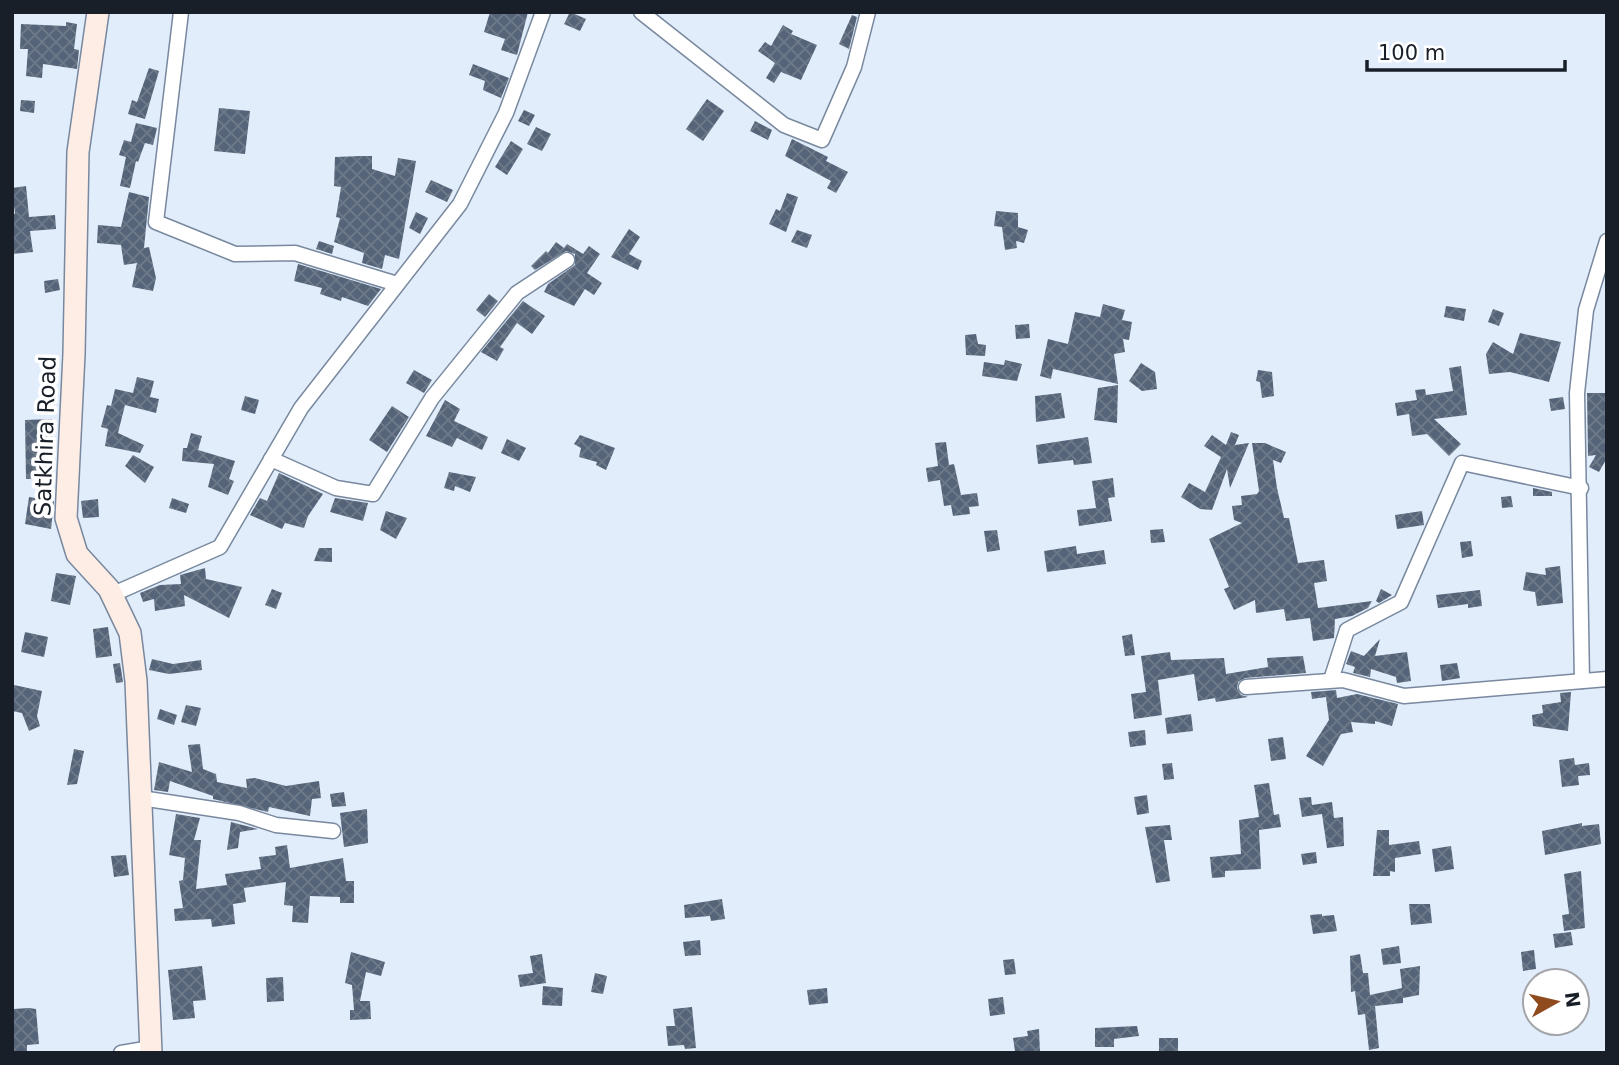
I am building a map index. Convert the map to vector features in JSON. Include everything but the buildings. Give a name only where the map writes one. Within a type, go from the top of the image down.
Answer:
[{"type":"main road","name":"Satkhira Road","points":[[98,12],[78,152],[74,354],[66,518],[77,554],[111,595],[130,633],[136,681],[151,1050]]},
{"type":"street","points":[[181,12],[156,222],[235,254],[295,253],[397,284]]},
{"type":"street","points":[[111,595],[220,547],[301,408],[460,204],[506,113],[543,12]]},
{"type":"street","points":[[641,12],[784,125],[822,139],[854,67],[868,12]]},
{"type":"street","points":[[1582,681],[1581,488],[1577,393],[1586,310],[1607,241]]},
{"type":"street","points":[[271,458],[336,488],[373,494],[432,398],[517,293],[567,260]]},
{"type":"street","points":[[1331,680],[1347,630],[1401,602],[1462,463],[1581,488]]},
{"type":"street","points":[[1246,687],[1343,680],[1404,696],[1607,679]]},
{"type":"street","points":[[141,797],[239,813],[276,825],[333,831]]},
{"type":"street","points":[[121,1053],[151,1050]]}]
